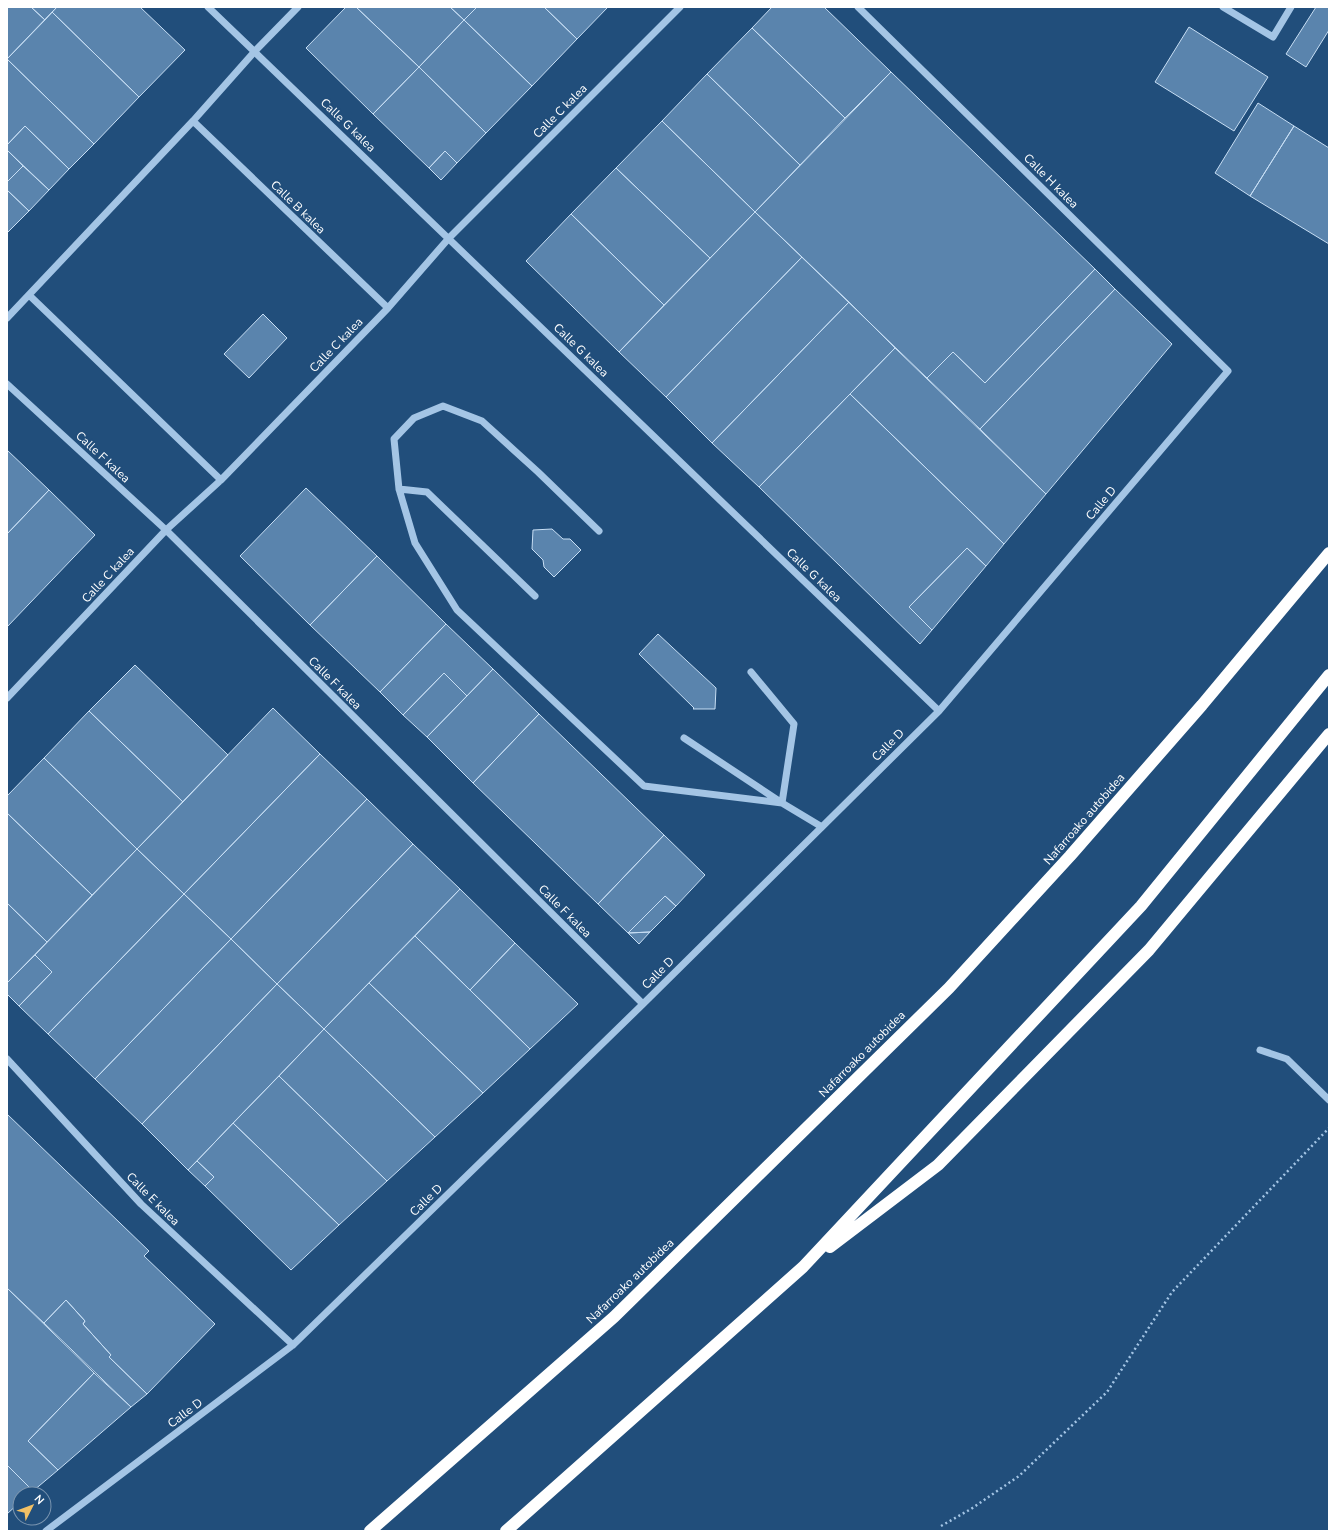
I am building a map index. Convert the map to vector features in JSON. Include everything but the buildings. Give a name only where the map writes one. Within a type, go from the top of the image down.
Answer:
[{"type":"highway","name":"Nafarroako autobidea","points":[[370,1531],[614,1317],[949,988],[1076,851],[1202,705],[1329,553]]},
{"type":"highway","points":[[803,1267],[1141,906],[1329,675]]},
{"type":"highway","points":[[506,1531],[803,1267],[938,1165],[1149,950],[1329,734]]},
{"type":"street","name":"Calle G kalea","points":[[208,7],[939,711]]},
{"type":"street","points":[[7,318],[194,121],[255,51],[298,7]]},
{"type":"street","name":"Calle C kalea","points":[[7,698],[166,530],[221,480],[388,308],[449,238],[680,7]]},
{"type":"street","name":"Calle H kalea","points":[[858,7],[1228,371]]},
{"type":"street","points":[[1223,7],[1273,37],[1291,7]]},
{"type":"street","name":"Calle B kalea","points":[[194,121],[388,308]]},
{"type":"street","points":[[29,295],[221,480]]},
{"type":"street","name":"Calle D","points":[[46,1531],[293,1345],[643,1004],[939,711],[1228,371]]},
{"type":"street","name":"Calle F kalea","points":[[7,384],[166,530],[643,1004]]},
{"type":"street","points":[[599,531],[538,472],[482,421],[443,406],[414,418],[394,440],[399,489],[415,543],[457,610],[644,786],[682,792],[782,803]]},
{"type":"street","points":[[399,489],[427,492],[535,596]]},
{"type":"street","points":[[751,672],[794,724],[782,803]]},
{"type":"street","points":[[684,738],[782,803],[822,827]]},
{"type":"street","points":[[1260,1050],[1287,1059],[1329,1100]]},
{"type":"street","name":"Calle E kalea","points":[[7,1059],[141,1204],[293,1345]]},
{"type":"path","points":[[941,1526],[971,1509],[1019,1476],[1107,1392],[1172,1292],[1329,1128]]}]
